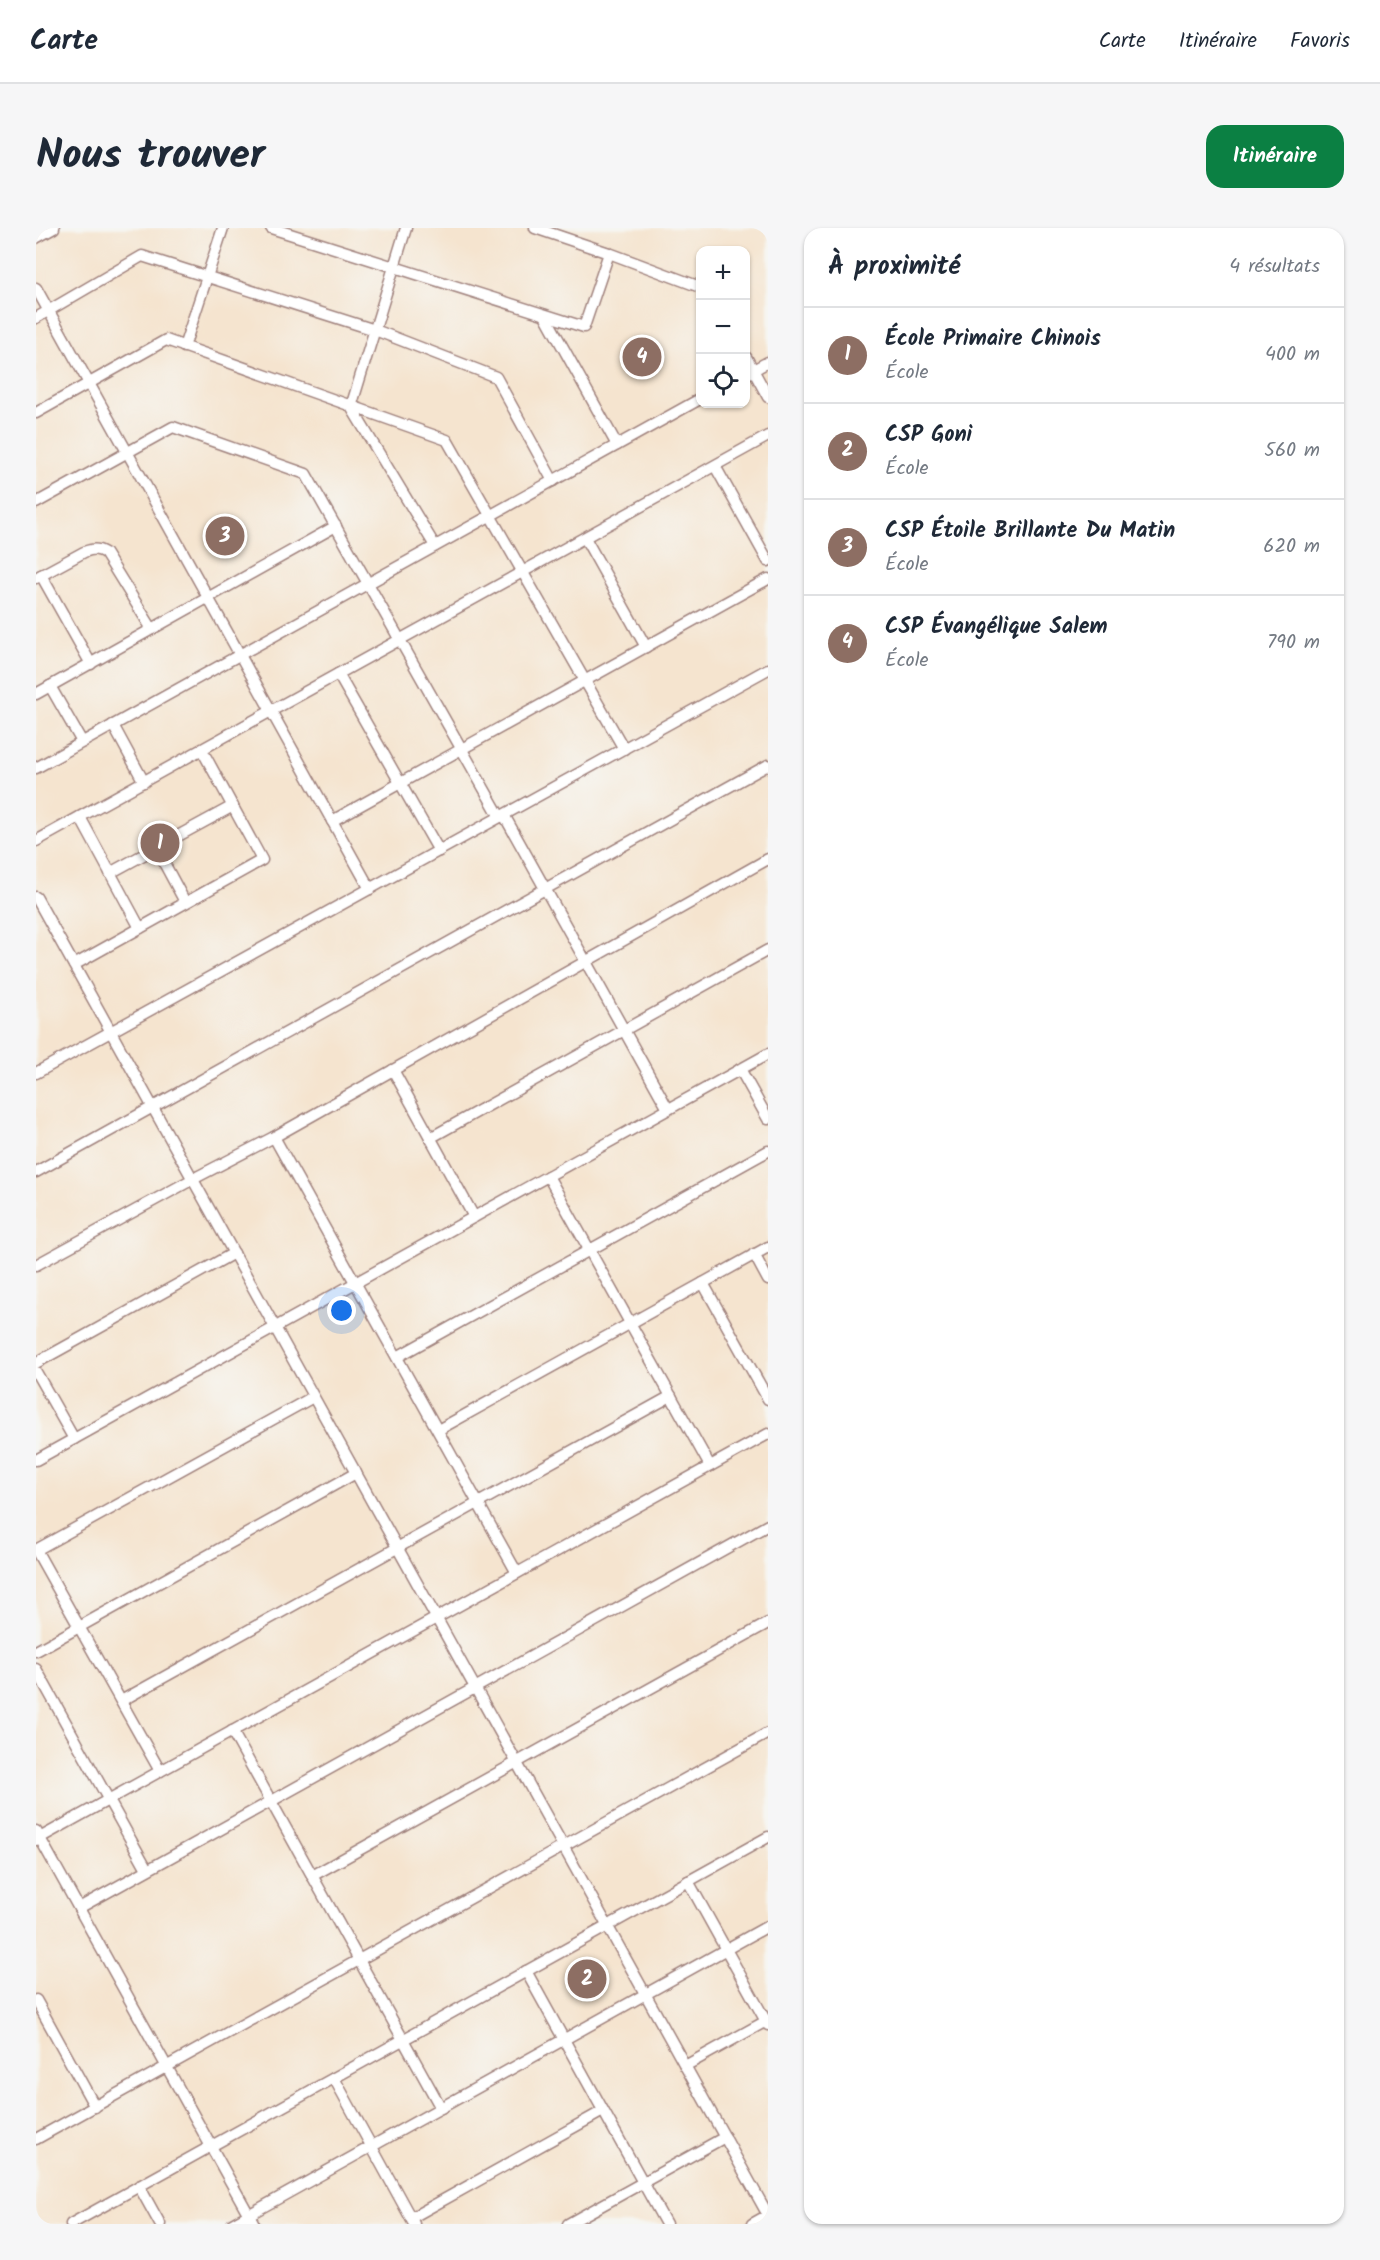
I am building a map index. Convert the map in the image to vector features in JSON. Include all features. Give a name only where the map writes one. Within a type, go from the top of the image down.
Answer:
[{"type":"street","points":[[36,237],[54,228]]},
{"type":"street","points":[[184,347],[223,228]]},
{"type":"street","points":[[271,228],[584,327],[609,253]]},
{"type":"street","points":[[406,228],[351,407],[435,546]]},
{"type":"street","points":[[535,228],[696,286]]},
{"type":"street","points":[[36,318],[142,256],[375,330],[496,377],[553,481]]},
{"type":"street","points":[[36,288],[370,889]]},
{"type":"street","points":[[545,315],[618,445]]},
{"type":"street","points":[[36,413],[166,340],[447,440],[624,749]]},
{"type":"street","points":[[750,371],[768,362]]},
{"type":"street","points":[[750,373],[768,397]]},
{"type":"street","points":[[36,768],[696,401]]},
{"type":"street","points":[[36,503],[173,427],[306,474],[461,750],[546,889],[668,1109]]},
{"type":"street","points":[[36,841],[768,436]]},
{"type":"street","points":[[715,466],[768,561]]},
{"type":"street","points":[[36,694],[336,526]]},
{"type":"street","points":[[585,538],[646,647]]},
{"type":"street","points":[[91,664],[38,576],[84,552],[99,549],[105,553],[152,629]]},
{"type":"street","points":[[332,821],[768,579]]},
{"type":"street","points":[[37,1071],[768,669]]},
{"type":"street","points":[[338,674],[439,851]]},
{"type":"street","points":[[50,686],[81,742]]},
{"type":"street","points":[[113,725],[144,782]]},
{"type":"street","points":[[74,965],[262,860],[202,750]]},
{"type":"street","points":[[36,1172],[768,765]]},
{"type":"street","points":[[110,873],[232,806]]},
{"type":"street","points":[[80,817],[140,928]]},
{"type":"street","points":[[156,848],[186,903]]},
{"type":"street","points":[[36,1265],[274,1137],[768,859]]},
{"type":"street","points":[[36,897],[768,2215],[752,2224]]},
{"type":"street","points":[[430,1138],[768,950]]},
{"type":"street","points":[[36,1460],[768,1054]]},
{"type":"street","points":[[740,1069],[768,1119]]},
{"type":"street","points":[[393,1070],[474,1217]]},
{"type":"street","points":[[274,1137],[517,1573]]},
{"type":"street","points":[[397,1357],[768,1151]]},
{"type":"street","points":[[548,1176],[710,1466]]},
{"type":"street","points":[[438,1430],[768,1246]]},
{"type":"street","points":[[36,1363],[234,1253]]},
{"type":"street","points":[[754,1254],[768,1280]]},
{"type":"street","points":[[703,1282],[768,1399]]},
{"type":"street","points":[[36,1372],[74,1439]]},
{"type":"street","points":[[160,1771],[36,1550],[314,1396]]},
{"type":"street","points":[[121,1701],[671,1396]]},
{"type":"street","points":[[252,2219],[37,1836],[109,1800],[768,1434]]},
{"type":"street","points":[[36,1651],[356,1473]]},
{"type":"street","points":[[79,1908],[768,1525]]},
{"type":"street","points":[[312,1876],[768,1623]]},
{"type":"street","points":[[36,1669],[147,1869]]},
{"type":"street","points":[[232,1731],[441,2108]]},
{"type":"street","points":[[36,2139],[768,1733]]},
{"type":"street","points":[[71,2224],[768,1837]]},
{"type":"street","points":[[685,2066],[767,2022],[688,1881]]},
{"type":"street","points":[[232,2224],[252,2219],[371,2146],[768,1926]]},
{"type":"street","points":[[526,1971],[666,2224]]},
{"type":"street","points":[[36,2000],[95,2106]]},
{"type":"street","points":[[334,2078],[413,2221],[603,2111]]},
{"type":"street","points":[[568,2224],[725,2137]]},
{"type":"street","points":[[139,2186],[160,2224]]},
{"type":"place","name":"CSP Évangélique Salem","points":[[642,357]]},
{"type":"place","name":"CSP Étoile Brillante Du Matin","points":[[225,536]]},
{"type":"place","name":"École Primaire Chinois","points":[[160,843]]},
{"type":"place","name":"CSP Goni","points":[[587,1979]]}]
